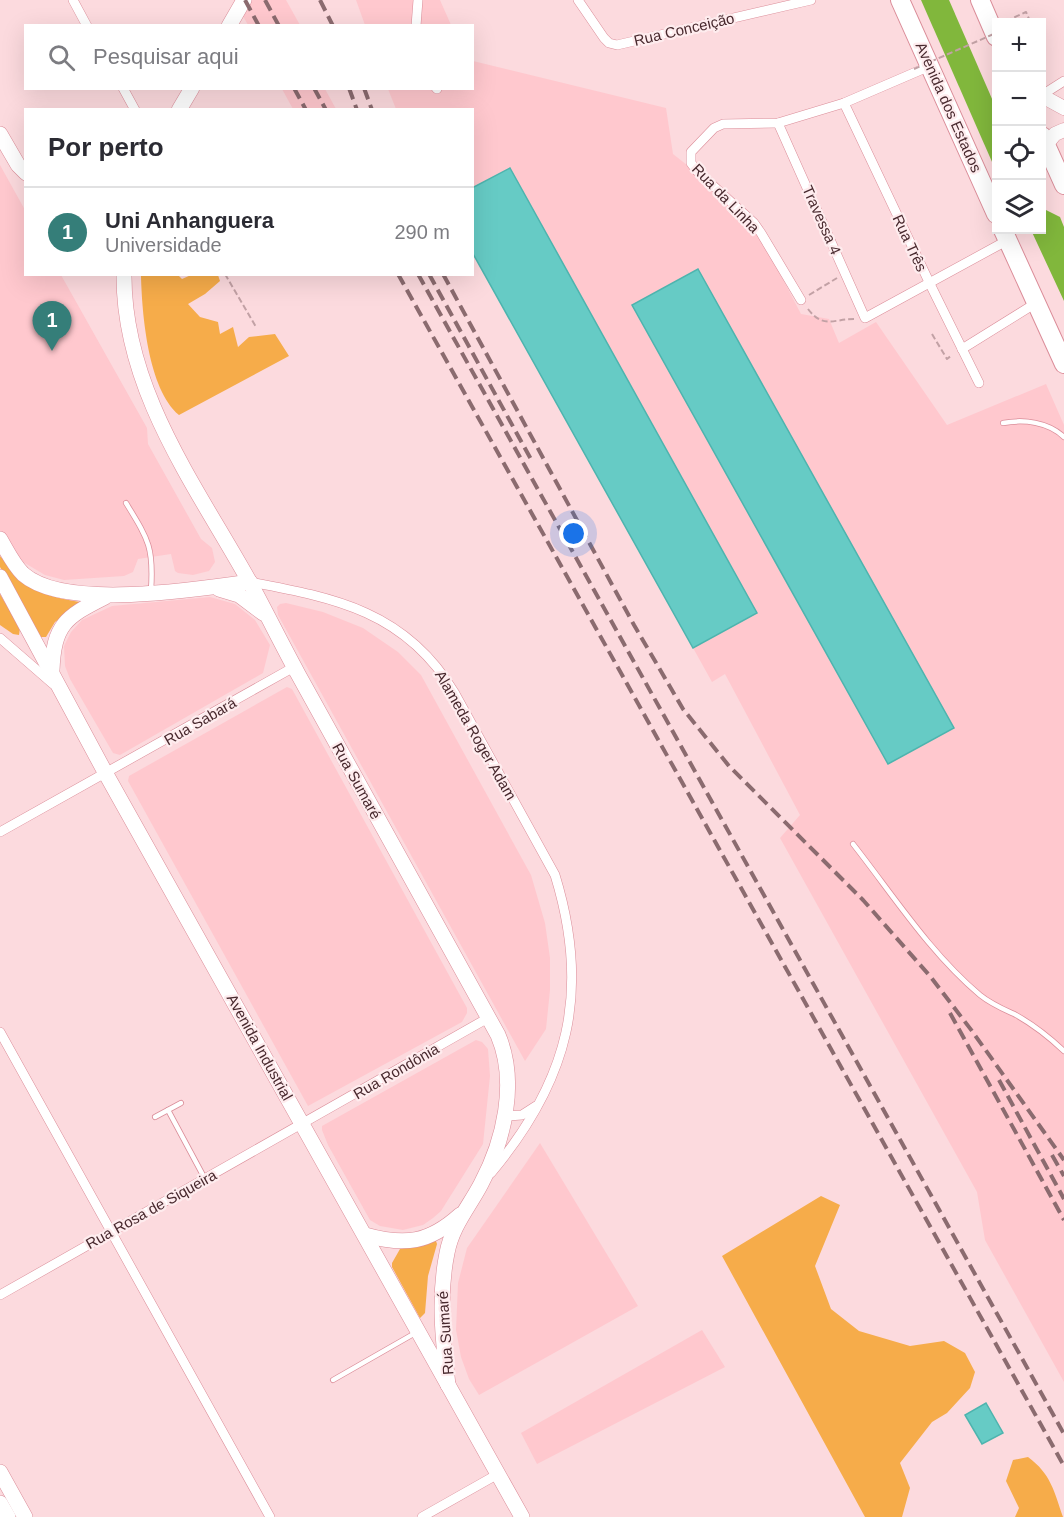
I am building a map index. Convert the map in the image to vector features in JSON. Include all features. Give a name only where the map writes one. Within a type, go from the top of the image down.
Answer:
[{"type":"highway","name":"Avenida dos Estados","points":[[900,0],[922,67],[992,206]]},
{"type":"highway","points":[[980,0],[992,26]]},
{"type":"highway","points":[[1046,147],[1064,185]]},
{"type":"highway","points":[[1006,235],[1064,364]]},
{"type":"main road","points":[[230,24],[244,0]]},
{"type":"main road","points":[[180,108],[191,90]]},
{"type":"main road","points":[[1046,99],[1064,108]]},
{"type":"main road","points":[[1046,139],[1064,130]]},
{"type":"main road","points":[[0,134],[24,172]]},
{"type":"main road","name":"Rua Sumaré","points":[[124,276],[126,315],[135,355],[148,393],[165,431],[498,1035],[504,1054],[506,1116],[497,1150],[480,1186],[462,1213],[447,1252],[442,1282],[443,1333],[448,1384]]},
{"type":"main road","name":"Alameda Roger Adam","points":[[4,545],[24,574],[48,587],[84,595],[108,596],[250,582]]},
{"type":"main road","points":[[232,553],[232,573],[218,586],[251,603],[267,617]]},
{"type":"main road","name":"Avenida Industrial","points":[[0,577],[106,774],[522,1517]]},
{"type":"main road","name":"Alameda Roger Adam","points":[[52,673],[53,650],[59,629],[74,615],[108,596]]},
{"type":"main road","name":"Rua Sumaré","points":[[365,1235],[396,1242],[412,1242],[428,1238],[446,1228],[462,1213]]},
{"type":"main road","points":[[0,1472],[25,1517]]},
{"type":"main road","points":[[0,1503],[8,1517]]},
{"type":"street","points":[[73,0],[86,24]]},
{"type":"street","points":[[416,24],[418,0]]},
{"type":"street","name":"Rua Conceição","points":[[578,0],[604,38],[609,43],[617,45],[811,0]]},
{"type":"street","name":"Rua da Linha","points":[[801,300],[754,223],[697,171],[691,164],[691,152],[714,128],[723,124],[778,123],[844,103],[922,67]]},
{"type":"street","points":[[1046,93],[1064,81]]},
{"type":"street","points":[[124,90],[134,108]]},
{"type":"street","name":"Rua Três","points":[[844,103],[980,383]]},
{"type":"street","name":"Travessa 4","points":[[778,123],[866,318]]},
{"type":"street","points":[[866,318],[930,284],[1006,235]]},
{"type":"street","points":[[962,349],[1036,303]]},
{"type":"street","name":"Alameda Roger Adam","points":[[250,582],[295,590],[371,614],[402,632],[425,652],[442,672],[460,702],[555,875],[564,905],[572,958],[572,991],[568,1026],[556,1068],[540,1103],[516,1142],[480,1186]]},
{"type":"street","points":[[0,638],[63,693]]},
{"type":"street","name":"Rua Sabará","points":[[0,832],[294,667]]},
{"type":"street","name":"Rua Rondônia","points":[[303,1124],[488,1018]]},
{"type":"street","points":[[0,1032],[270,1517]]},
{"type":"street","points":[[506,1116],[522,1115],[540,1103]]},
{"type":"street","name":"Rua Rosa de Siqueira","points":[[0,1295],[303,1124]]},
{"type":"street","points":[[422,1517],[498,1474]]},
{"type":"lane","points":[[1003,423],[1017,420],[1030,421],[1053,429],[1064,437]]},
{"type":"lane","points":[[126,503],[148,543],[152,557],[151,592]]},
{"type":"lane","points":[[853,844],[922,933],[974,989],[998,1007],[1034,1026],[1064,1051]]},
{"type":"lane","points":[[155,1117],[181,1103]]},
{"type":"lane","points":[[168,1110],[206,1179]]},
{"type":"lane","points":[[333,1380],[419,1331]]},
{"type":"path","points":[[1012,18],[1026,12],[1029,18]]},
{"type":"path","points":[[922,67],[992,37]]},
{"type":"path","points":[[845,273],[801,300],[814,317],[831,323],[845,319],[866,318]]},
{"type":"path","points":[[226,276],[256,327]]},
{"type":"path","points":[[932,334],[947,359],[962,349]]},
{"type":"shaded area","points":[[234,0],[286,0],[299,24],[247,24]]},
{"type":"shaded area","points":[[356,0],[440,0],[451,24],[365,24]]},
{"type":"shaded area","points":[[921,0],[949,0],[992,99],[992,162]]},
{"type":"shaded area","points":[[474,61],[666,108],[673,154],[749,214],[801,314],[829,319],[839,343],[876,322],[947,425],[1046,384],[1064,425],[1064,1382],[985,1240],[977,1192],[780,838],[800,815],[725,674],[712,682],[474,254],[474,108],[396,108],[388,90],[474,90]]},
{"type":"shaded area","points":[[283,90],[326,90],[335,108],[292,108]]},
{"type":"shaded area","points":[[0,165],[24,208],[24,276],[62,276],[147,428],[148,444],[201,539],[212,548],[215,562],[209,571],[193,575],[178,573],[175,571],[171,554],[138,559],[133,572],[124,576],[64,580],[45,575],[18,559],[0,531]]},
{"type":"shaded area","points":[[1046,210],[1060,217],[1064,227],[1064,301],[1033,234],[1046,234]]},
{"type":"shaded area","points":[[141,276],[179,276],[182,279],[189,276],[218,276],[220,281],[205,294],[188,304],[200,317],[218,322],[220,334],[233,327],[238,347],[249,337],[275,334],[289,356],[179,415],[160,388],[149,350]]},
{"type":"shaded area","points":[[0,556],[15,575],[29,586],[45,594],[81,603],[55,622],[46,637],[41,637],[0,567]]},
{"type":"shaded area","points":[[0,594],[20,628],[19,635],[13,634],[0,625]]},
{"type":"shaded area","points":[[210,597],[235,604],[255,620],[270,645],[263,673],[120,755],[113,753],[70,679],[65,666],[64,646],[71,632],[82,620],[112,606]]},
{"type":"shaded area","points":[[286,603],[323,612],[363,628],[398,652],[421,675],[531,875],[545,923],[550,958],[550,990],[546,1029],[525,1061],[278,615],[277,607]]},
{"type":"shaded area","points":[[287,687],[292,689],[467,1008],[462,1022],[308,1106],[128,781],[129,776]]},
{"type":"shaded area","points":[[476,1040],[482,1042],[488,1049],[490,1076],[483,1144],[441,1211],[433,1218],[423,1225],[403,1230],[380,1226],[370,1220],[328,1145],[322,1126]]},
{"type":"shaded area","points":[[540,1143],[638,1306],[479,1395],[469,1379],[461,1357],[456,1330],[458,1283],[467,1248]]},
{"type":"shaded area","points":[[821,1196],[840,1205],[815,1266],[831,1309],[859,1331],[910,1346],[944,1341],[965,1353],[975,1372],[970,1388],[947,1413],[932,1422],[900,1463],[910,1488],[902,1517],[865,1517],[722,1256]]},
{"type":"shaded area","points":[[432,1240],[437,1244],[428,1276],[425,1313],[420,1318],[392,1267],[392,1263],[400,1249]]},
{"type":"shaded area","points":[[702,1330],[725,1367],[537,1464],[521,1433]]},
{"type":"shaded area","points":[[1028,1457],[1047,1477],[1063,1517],[1015,1517],[1019,1508],[1006,1481],[1013,1460]]},
{"type":"building","points":[[510,168],[757,613],[693,648],[474,256],[474,187]]},
{"type":"building","points":[[698,269],[954,728],[888,764],[632,305]]},
{"type":"building","points":[[986,1403],[1003,1433],[982,1444],[965,1415]]},
{"type":"railway","points":[[245,0],[258,24]]},
{"type":"railway","points":[[265,0],[278,24]]},
{"type":"railway","points":[[320,0],[332,24]]},
{"type":"railway","points":[[295,90],[305,108]]},
{"type":"railway","points":[[315,90],[325,108]]},
{"type":"railway","points":[[350,90],[356,108]]},
{"type":"railway","points":[[365,90],[371,108]]},
{"type":"railway","points":[[399,276],[1064,1466]]},
{"type":"railway","points":[[419,276],[1064,1434]]},
{"type":"railway","points":[[430,276],[532,461]]},
{"type":"railway","points":[[444,276],[634,625],[683,709],[729,766],[863,900],[930,976],[1064,1160]]},
{"type":"railway","points":[[950,1013],[1064,1220]]},
{"type":"railway","points":[[999,1080],[1064,1199]]},
{"type":"railway","points":[[1052,1155],[1064,1176]]},
{"type":"place","name":"Uni Anhanguera","points":[[52,351]]}]
